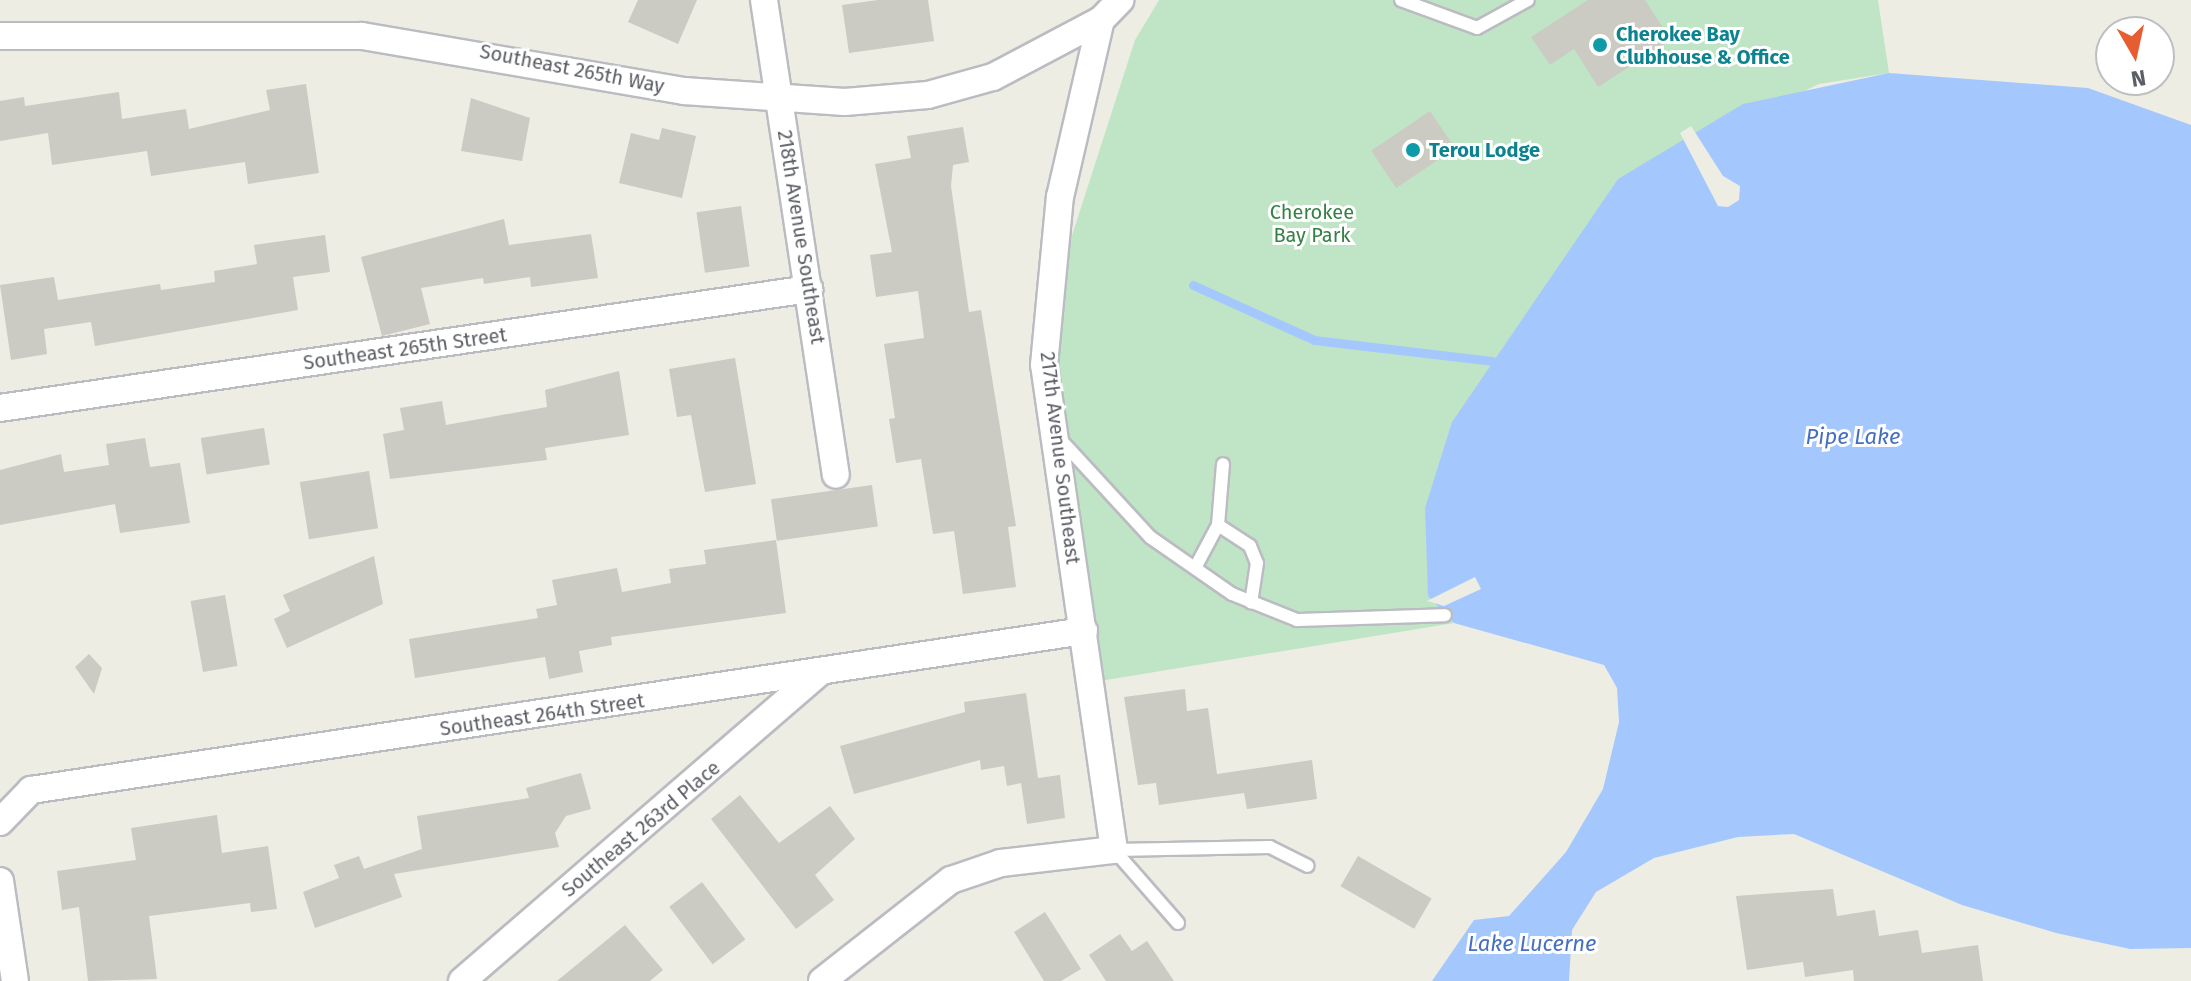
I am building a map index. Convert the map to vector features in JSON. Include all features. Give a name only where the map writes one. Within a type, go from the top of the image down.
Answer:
[{"type":"street","name":"218th Avenue Southeast","points":[[764,0],[836,475]]},
{"type":"street","name":"Southeast 265th Way","points":[[0,36],[362,36],[684,91],[779,99],[928,95],[993,77],[1101,20],[1120,0]]},
{"type":"street","name":"217th Avenue Southeast","points":[[1101,20],[1060,197],[1044,365],[1114,850]]},
{"type":"street","name":"Southeast 265th Street","points":[[0,408],[809,289]]},
{"type":"street","name":"Southeast 264th Street","points":[[4,815],[31,790],[818,674],[1084,631]]},
{"type":"street","name":"Southeast 263rd Place","points":[[462,981],[818,674]]},
{"type":"street","points":[[822,981],[951,880],[1001,863],[1114,850]]},
{"type":"street","points":[[0,881],[15,981]]},
{"type":"lane","points":[[1401,0],[1477,28],[1528,0]]},
{"type":"lane","points":[[1054,433],[1150,537],[1251,603],[1297,620],[1445,615]]},
{"type":"lane","points":[[1195,568],[1218,525],[1223,464]]},
{"type":"lane","points":[[1218,525],[1250,546],[1257,563],[1251,603]]},
{"type":"lane","points":[[1114,850],[1270,847],[1308,866]]},
{"type":"lane","points":[[1114,850],[1178,923]]},
{"type":"green space","name":"Cherokee Bay Park","points":[[1159,0],[1878,0],[1889,73],[1819,84],[1618,179],[1577,243],[1445,615],[1454,623],[1100,681],[1049,367],[1057,282],[1135,40]]},
{"type":"water","name":"Pipe Lake","points":[[1889,73],[2088,88],[2095,91],[2095,96],[2110,96],[2191,125],[2191,948],[2130,949],[2056,933],[1962,905],[1794,834],[1738,837],[1654,858],[1596,892],[1572,930],[1569,981],[1432,981],[1474,920],[1509,916],[1566,852],[1603,789],[1619,722],[1617,688],[1604,665],[1454,623],[1428,596],[1425,508],[1452,422],[1618,179],[1743,104]]},
{"type":"pier","points":[[1691,126],[1723,176],[1740,186],[1739,200],[1728,207],[1718,206],[1680,133]]},
{"type":"pier","points":[[1475,577],[1481,589],[1444,606],[1427,601]]},
{"type":"building","points":[[638,0],[697,0],[678,44],[628,22]]},
{"type":"building","points":[[878,0],[928,0],[934,41],[849,53],[842,5]]},
{"type":"building","name":"Cherokee Bay Clubhouse & Office","points":[[1588,0],[1645,0],[1671,40],[1598,87],[1574,49],[1550,65],[1531,37]]},
{"type":"building","points":[[306,84],[319,173],[248,184],[245,162],[151,176],[147,151],[52,165],[48,133],[0,141],[0,101],[24,97],[25,106],[119,92],[122,119],[186,109],[189,129],[270,110],[266,90]]},
{"type":"building","points":[[471,98],[530,118],[522,161],[461,151]]},
{"type":"building","name":"Terou Lodge","points":[[1430,111],[1455,148],[1396,188],[1371,151]]},
{"type":"building","points":[[963,127],[969,162],[953,165],[951,186],[969,312],[981,310],[1016,526],[1008,527],[1016,587],[963,594],[954,531],[933,534],[921,459],[896,463],[889,419],[895,418],[884,344],[924,338],[918,291],[876,297],[870,255],[892,252],[875,164],[911,158],[907,136]]},
{"type":"building","points":[[662,128],[696,136],[682,198],[619,183],[631,133],[659,140]]},
{"type":"building","points":[[741,206],[749,266],[705,273],[696,212]]},
{"type":"building","points":[[504,219],[509,245],[591,234],[598,278],[531,287],[530,277],[484,284],[483,278],[421,288],[430,324],[382,336],[361,257]]},
{"type":"building","points":[[325,235],[330,272],[293,277],[298,310],[95,346],[91,322],[44,329],[47,354],[11,360],[0,285],[54,277],[58,300],[160,284],[161,290],[215,282],[214,271],[257,264],[254,245]]},
{"type":"building","points":[[735,358],[756,484],[705,492],[691,415],[677,417],[669,369]]},
{"type":"building","points":[[619,371],[629,435],[545,448],[547,460],[390,479],[383,434],[404,430],[400,408],[442,401],[446,425],[547,407],[545,390]]},
{"type":"building","points":[[264,428],[270,465],[207,475],[201,438]]},
{"type":"building","points":[[145,438],[150,467],[180,463],[190,523],[120,533],[115,504],[0,525],[0,470],[61,454],[64,472],[109,465],[106,444]]},
{"type":"building","points":[[369,471],[378,528],[309,539],[300,482]]},
{"type":"building","points":[[872,485],[878,527],[777,541],[771,499]]},
{"type":"building","points":[[776,540],[786,613],[611,637],[612,645],[579,651],[583,672],[549,679],[545,657],[415,678],[409,639],[538,618],[536,609],[557,605],[552,580],[617,568],[622,592],[671,583],[669,569],[706,564],[704,550]]},
{"type":"building","points":[[374,556],[383,604],[287,648],[274,619],[290,611],[283,595]]},
{"type":"building","points":[[225,595],[238,666],[203,672],[191,601]]},
{"type":"building","points":[[89,654],[102,668],[94,694],[75,667]]},
{"type":"building","points":[[1185,689],[1187,711],[1208,708],[1217,774],[1312,760],[1317,799],[1247,809],[1244,793],[1159,805],[1156,783],[1138,785],[1124,697]]},
{"type":"building","points":[[1026,693],[1038,778],[1060,775],[1065,818],[1027,824],[1021,783],[1007,786],[1004,766],[981,770],[980,760],[854,794],[840,746],[965,712],[964,702]]},
{"type":"building","points":[[581,773],[591,809],[566,816],[555,833],[559,847],[394,874],[402,897],[315,928],[303,892],[339,878],[334,865],[359,856],[364,869],[422,849],[417,816],[529,798],[526,788]]},
{"type":"building","points":[[740,795],[779,843],[830,806],[855,839],[815,875],[834,900],[796,929],[711,819]]},
{"type":"building","points":[[217,815],[222,853],[268,846],[277,909],[251,912],[250,903],[149,916],[157,979],[88,981],[79,907],[62,910],[57,871],[136,860],[131,828]]},
{"type":"building","points":[[1358,856],[1432,898],[1414,929],[1340,886]]},
{"type":"building","points":[[702,882],[745,940],[713,964],[669,907]]},
{"type":"building","points":[[1833,889],[1837,916],[1875,910],[1879,936],[1918,930],[1922,953],[1978,945],[1983,981],[1854,981],[1853,970],[1805,977],[1803,962],[1747,970],[1736,896]]},
{"type":"building","points":[[1045,912],[1081,969],[1061,981],[1044,981],[1014,932]]},
{"type":"building","points":[[625,925],[663,970],[650,981],[557,981]]},
{"type":"building","points":[[1120,934],[1132,951],[1147,941],[1174,981],[1106,981],[1089,955]]},
{"type":"waterway","points":[[1193,285],[1314,340],[1492,361]]},
{"type":"place","name":"Cherokee Bay Clubhouse & Office","points":[[1600,45]]},
{"type":"place","name":"Terou Lodge","points":[[1413,150]]},
{"type":"water label","name":"Lake Lucerne","points":[[1532,944]]}]
